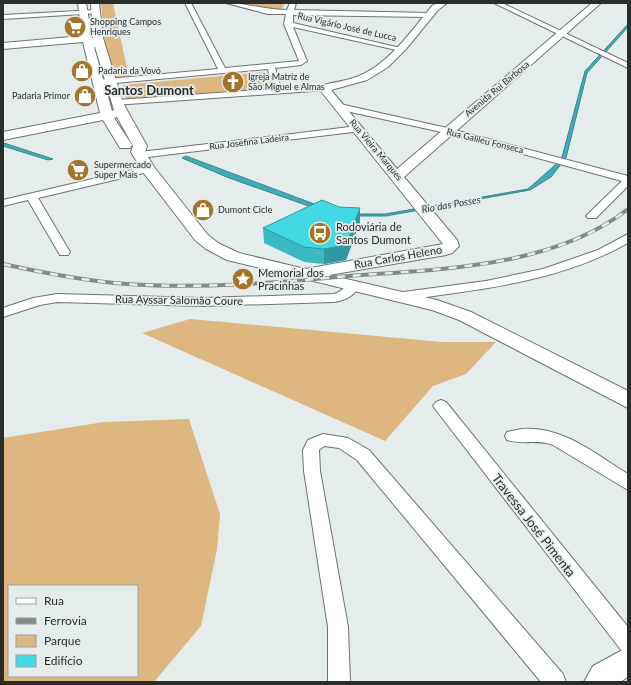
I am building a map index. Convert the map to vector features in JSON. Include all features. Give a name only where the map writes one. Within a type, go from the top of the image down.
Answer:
[{"type":"main road","points":[[324,88],[364,77],[386,63],[401,49],[429,15],[443,3]]},
{"type":"main road","name":"Avenida Rui Barbosa","points":[[397,176],[447,131],[597,3]]},
{"type":"main road","points":[[96,7],[98,38],[102,53],[119,108],[140,146],[139,154]]},
{"type":"main road","points":[[82,8],[86,39],[107,116],[128,148],[139,154],[148,169],[202,237],[212,246],[233,257],[437,306],[464,316],[628,400]]},
{"type":"main road","points":[[3,46],[86,39],[94,41],[102,53]]},
{"type":"main road","points":[[97,83],[110,101],[119,108]]},
{"type":"main road","name":"Rua Vieira Marques","points":[[324,88],[424,209]]},
{"type":"main road","points":[[3,136],[107,116],[119,108]]},
{"type":"main road","name":"Rua Carlos Heleno","points":[[303,274],[446,250],[451,246],[451,243],[424,209]]},
{"type":"main road","points":[[599,682],[603,676],[628,661]]},
{"type":"street","points":[[188,3],[224,71]]},
{"type":"street","points":[[231,3],[260,11],[429,15]]},
{"type":"street","points":[[97,83],[298,64],[303,61],[288,24],[288,12],[293,3]]},
{"type":"street","points":[[497,3],[628,66]]},
{"type":"street","points":[[5,17],[96,7]]},
{"type":"street","name":"Rua Vigário José de Lucca","points":[[288,24],[401,49]]},
{"type":"street","points":[[271,66],[277,91]]},
{"type":"street","points":[[119,108],[277,91],[324,88]]},
{"type":"street","name":"Rua Galileu Fonseca","points":[[340,108],[447,131],[628,179]]},
{"type":"street","name":"Rua Josefina Ladeira","points":[[139,154],[358,129]]},
{"type":"street","points":[[3,203],[148,169]]},
{"type":"street","points":[[592,216],[608,202],[628,179]]},
{"type":"street","points":[[31,196],[64,252]]},
{"type":"street","points":[[396,297],[534,275],[598,255],[628,238]]},
{"type":"street","name":"Rua Ayssar Salomão Coure","points":[[3,313],[38,301],[57,298],[202,302],[334,298],[343,296],[353,287]]},
{"type":"street","name":"Travessa José Pimenta","points":[[441,406],[628,643]]},
{"type":"street","points":[[512,436],[533,434],[550,437],[569,446],[628,483]]},
{"type":"street","points":[[339,682],[338,627],[312,471],[311,450],[314,444],[323,440],[342,442],[362,456],[392,487],[555,682]]},
{"type":"green space","points":[[101,3],[113,3],[129,78],[113,80],[104,37]]},
{"type":"green space","points":[[238,3],[285,3],[281,10],[258,10]]},
{"type":"green space","points":[[264,72],[269,88],[126,99],[123,85]]},
{"type":"green space","points":[[190,319],[442,342],[496,342],[466,374],[433,386],[385,441],[142,333]]},
{"type":"green space","points":[[189,419],[220,514],[217,549],[201,626],[154,682],[3,682],[3,438],[104,422]]},
{"type":"water","name":"Rio das Posses","points":[[628,24],[628,27],[587,73],[566,158],[551,177],[530,190],[386,216],[337,216],[229,178],[182,158],[186,156],[341,214],[385,214],[528,189],[562,157],[585,71]]},
{"type":"water","points":[[3,143],[53,159],[48,160],[3,146]]},
{"type":"building","points":[[322,200],[339,207],[360,208],[346,245],[324,249],[304,247],[263,228]]},
{"type":"railway","points":[[3,264],[96,281],[182,286],[265,283],[420,271],[494,262],[530,254],[565,243],[598,229],[628,209]]},
{"type":"place","name":"Shopping Campos Henriques","points":[[75,27]]},
{"type":"place","name":"Padaria da Vovó","points":[[82,71]]},
{"type":"place","name":"Igreja Matriz de São Miguel e Almas","points":[[233,82]]},
{"type":"place","name":"Padaria Primor","points":[[85,96]]},
{"type":"place","name":"Supermercado Super Mais","points":[[78,170]]},
{"type":"place","name":"Dumont Cicle","points":[[203,210]]},
{"type":"place","name":"Rodoviária de Santos Dumont","points":[[320,233]]},
{"type":"place","name":"Memorial dos Pracinhas","points":[[243,279]]},
{"type":"district","name":"Santos Dumont","points":[[149,90]]}]
